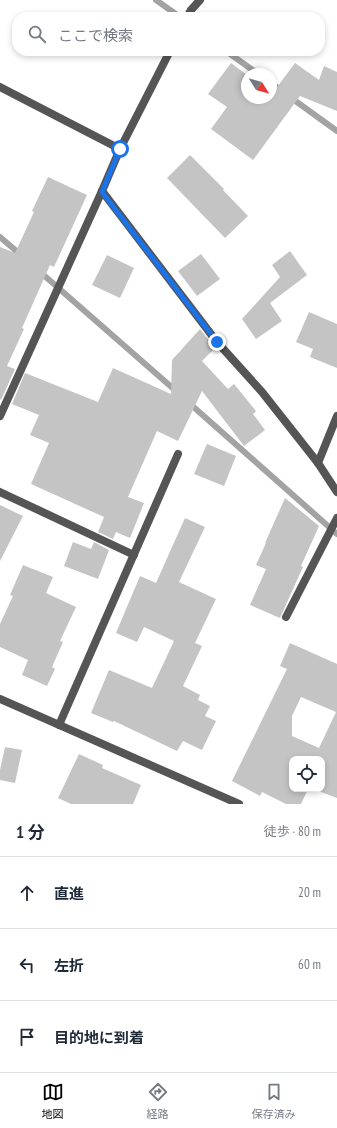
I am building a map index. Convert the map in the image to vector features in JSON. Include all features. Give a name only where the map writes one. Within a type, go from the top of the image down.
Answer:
[{"type":"street","points":[[190,12],[200,0]]},
{"type":"street","points":[[0,416],[102,192],[120,149],[167,56]]},
{"type":"street","points":[[0,87],[120,149]]},
{"type":"street","points":[[102,192],[217,342],[262,392],[318,463],[337,492]]},
{"type":"street","points":[[318,463],[337,416]]},
{"type":"street","points":[[59,725],[178,454]]},
{"type":"street","points":[[0,492],[134,556]]},
{"type":"street","points":[[286,617],[337,518]]},
{"type":"street","points":[[0,699],[239,804]]},
{"type":"building","points":[[231,63],[241,70],[241,104],[277,104],[277,87],[295,63],[319,80],[324,66],[337,72],[337,111],[300,96],[253,160],[211,129],[227,107],[208,94]]},
{"type":"building","points":[[190,155],[224,189],[223,190],[248,216],[225,238],[167,178]]},
{"type":"building","points":[[48,177],[87,195],[54,267],[50,265],[22,328],[24,329],[7,366],[15,369],[1,400],[0,247],[15,253]]},
{"type":"building","points":[[290,251],[307,275],[270,303],[282,321],[256,339],[242,319],[280,277],[272,265]]},
{"type":"building","points":[[201,254],[220,279],[197,296],[178,271]]},
{"type":"building","points":[[107,255],[134,268],[120,298],[92,285]]},
{"type":"building","points":[[309,312],[337,324],[337,368],[310,357],[313,349],[296,342]]},
{"type":"building","points":[[200,329],[215,348],[202,361],[228,389],[234,384],[256,411],[253,414],[265,430],[244,446],[202,391],[178,441],[157,431],[128,497],[144,503],[130,538],[116,532],[113,539],[98,532],[104,517],[31,484],[49,443],[30,435],[39,415],[12,404],[25,373],[98,402],[113,368],[171,394],[172,360]]},
{"type":"building","points":[[207,444],[236,456],[224,486],[194,474]]},
{"type":"building","points":[[285,498],[319,526],[301,566],[303,567],[280,618],[250,605],[266,569],[256,565]]},
{"type":"building","points":[[0,505],[23,516],[0,561]]},
{"type":"building","points":[[185,518],[205,527],[179,582],[216,599],[195,643],[202,646],[183,686],[200,695],[198,700],[210,706],[205,716],[216,721],[202,750],[183,741],[177,751],[114,721],[113,722],[91,713],[109,670],[152,688],[174,641],[144,627],[137,642],[116,633],[140,576],[156,583]]},
{"type":"building","points":[[73,542],[91,549],[94,542],[109,550],[98,579],[64,566]]},
{"type":"building","points":[[23,565],[53,577],[46,593],[76,607],[60,641],[63,642],[52,667],[55,669],[47,686],[22,675],[28,660],[0,647],[0,624],[13,596],[10,595]]},
{"type":"building","points":[[290,643],[337,664],[337,798],[321,792],[325,792],[325,756],[289,756],[289,792],[307,792],[301,804],[286,804],[262,792],[260,796],[232,781],[287,669],[280,666]],"holes":[[[301,697],[336,712],[319,748],[292,736],[292,716]]]},
{"type":"building","points":[[5,747],[22,750],[15,783],[0,780],[0,770]]},
{"type":"building","points":[[79,754],[103,765],[102,768],[141,785],[133,804],[71,804],[58,798]]},
{"type":"waterway","points":[[156,0],[173,12]]},
{"type":"waterway","points":[[233,56],[250,68]]},
{"type":"waterway","points":[[277,88],[283,92]]},
{"type":"waterway","points":[[290,97],[337,131]]},
{"type":"waterway","points":[[0,237],[21,255]]},
{"type":"waterway","points":[[39,271],[176,391]]},
{"type":"waterway","points":[[189,403],[337,534]]},
{"type":"route","points":[[120,149],[102,192],[217,342]]}]
